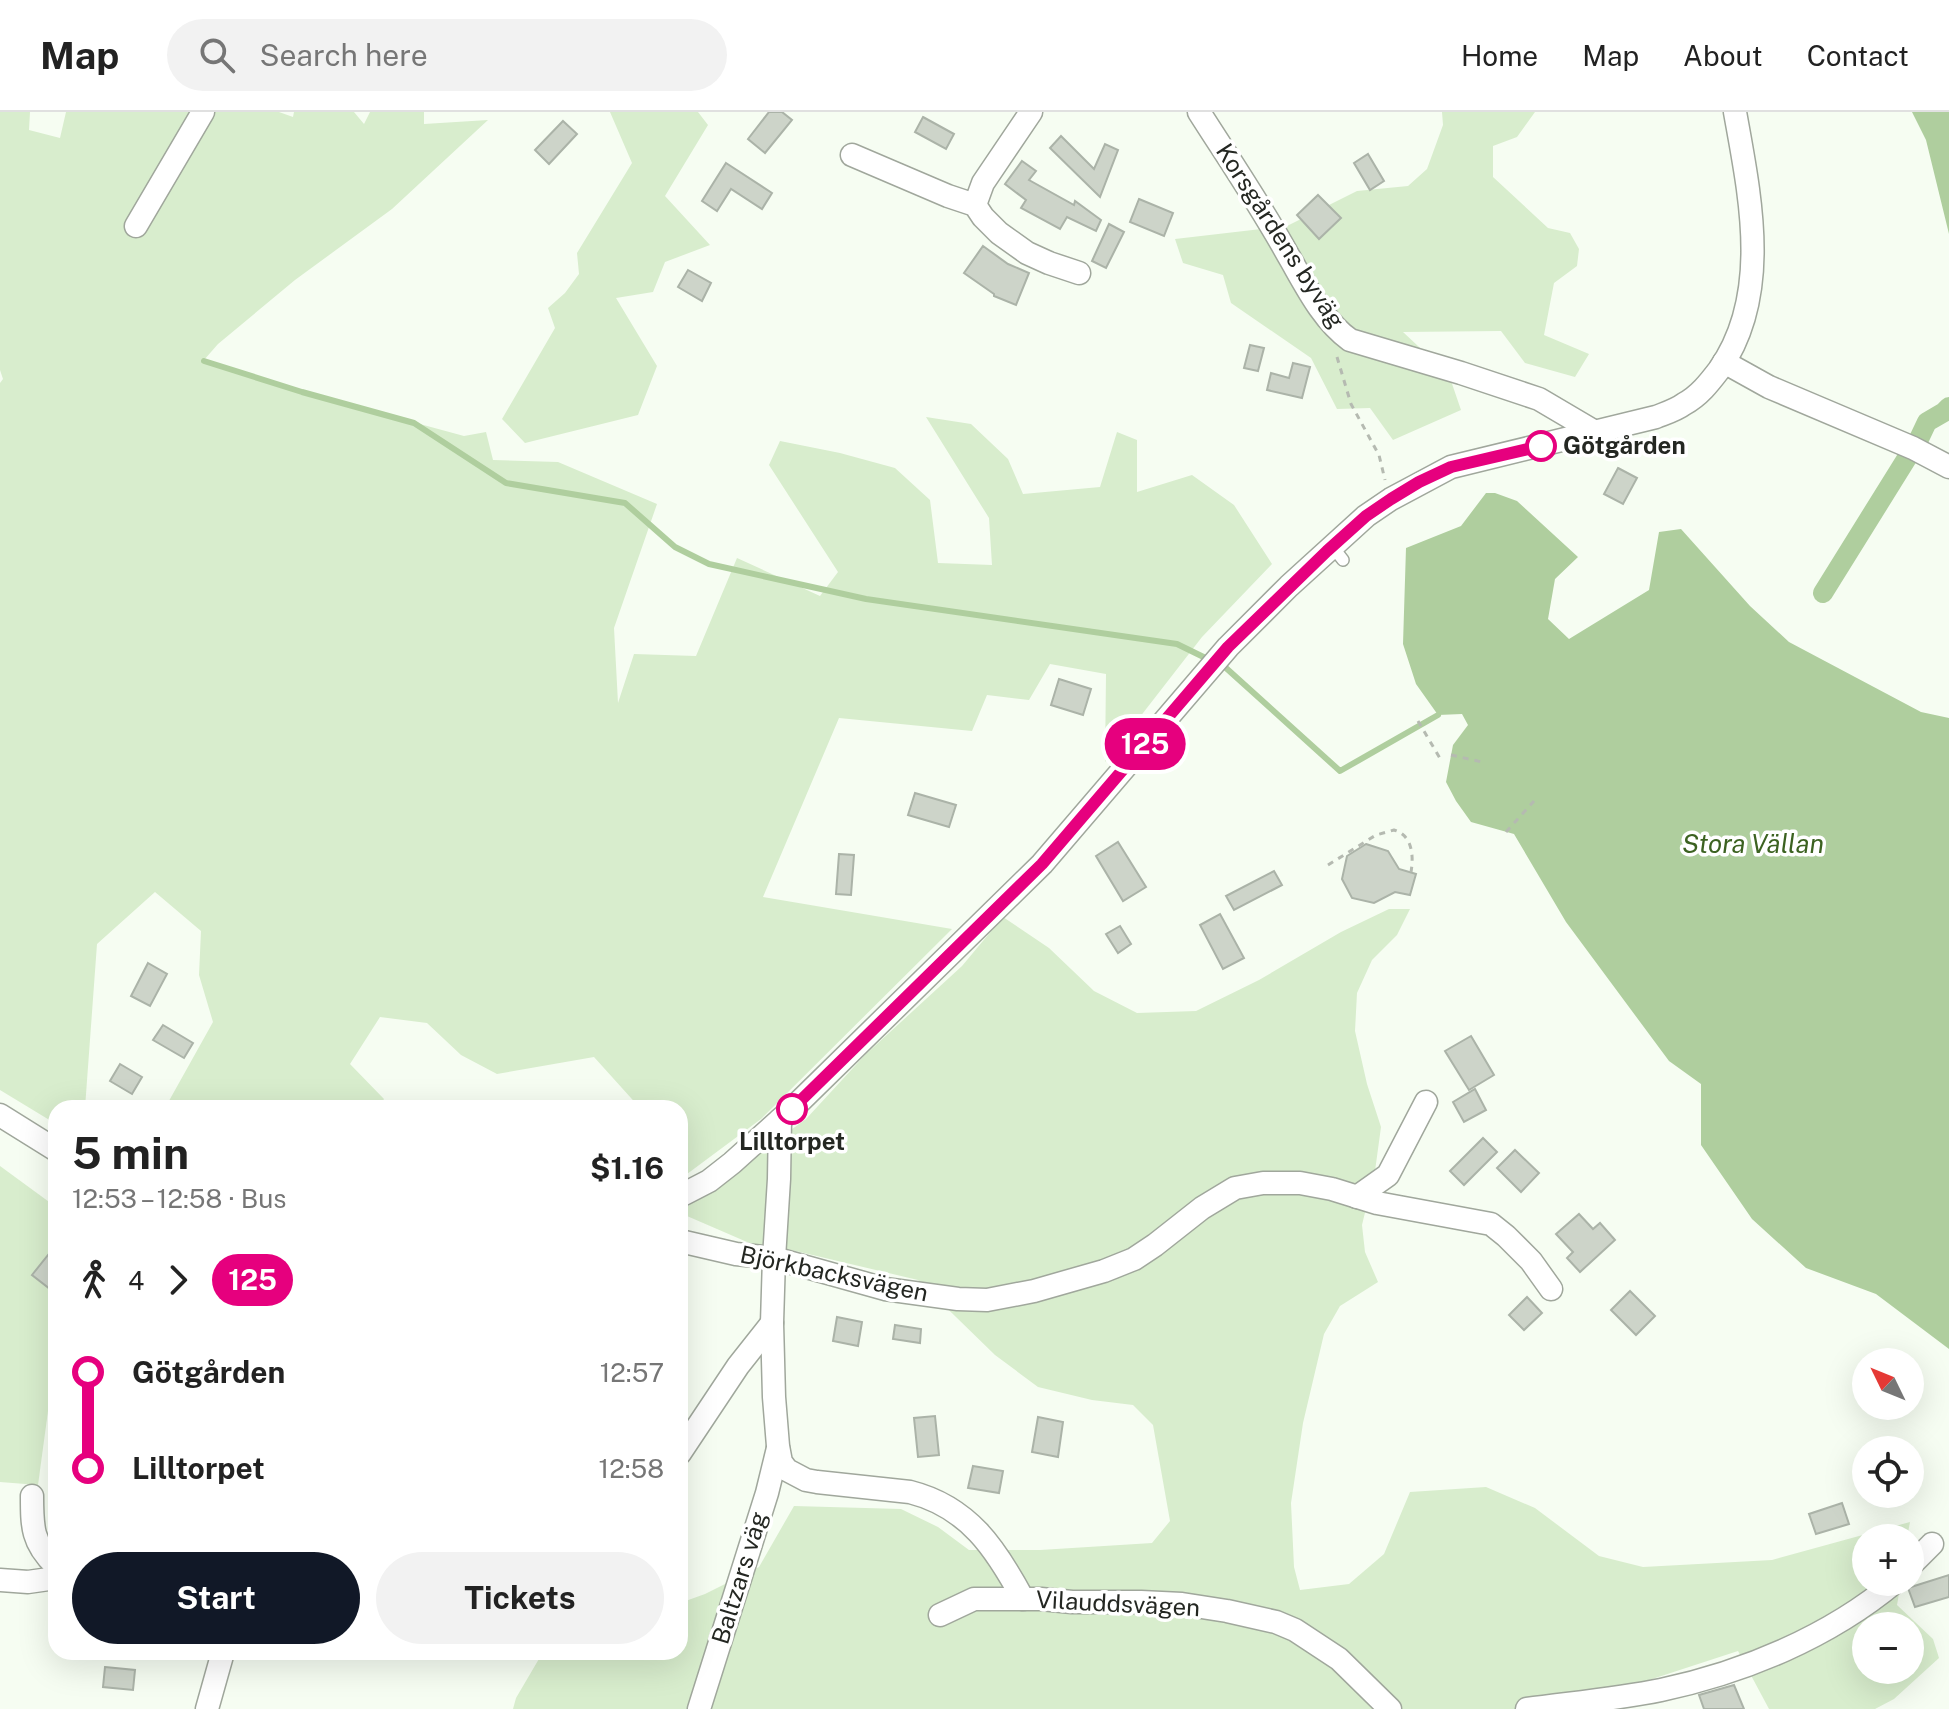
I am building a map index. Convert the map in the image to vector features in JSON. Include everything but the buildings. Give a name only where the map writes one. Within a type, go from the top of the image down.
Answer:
[{"type":"street","points":[[136,226],[203,112]]},
{"type":"street","points":[[975,205],[983,183],[1031,112]]},
{"type":"street","name":"Korsgårdens byväg","points":[[1199,112],[1298,273],[1340,333],[1350,340],[1539,399],[1595,432]]},
{"type":"street","points":[[688,1192],[709,1181],[780,1120],[1042,864],[1232,650],[1337,553],[1366,516],[1451,467],[1656,417],[1685,404],[1704,389],[1737,340],[1746,311],[1751,277],[1746,174],[1735,112]]},
{"type":"street","points":[[852,155],[975,205],[999,233],[1027,253],[1079,273]]},
{"type":"street","points":[[1724,362],[1769,387],[1913,448],[1949,467]]},
{"type":"street","points":[[1357,1197],[1388,1175],[1426,1102]]},
{"type":"street","points":[[0,1115],[48,1145]]},
{"type":"street","points":[[778,1446],[772,1323],[780,1120]]},
{"type":"street","name":"Björkbacksvägen","points":[[688,1243],[736,1254],[774,1258],[885,1289],[987,1300],[1034,1291],[1134,1259],[1202,1208],[1235,1188],[1263,1183],[1300,1183],[1377,1203],[1491,1224],[1531,1261],[1551,1289]]},
{"type":"street","points":[[688,1441],[738,1366],[772,1323]]},
{"type":"street","name":"Vilauddsvägen","points":[[778,1446],[781,1462],[787,1470],[806,1480],[910,1492],[954,1510],[983,1536],[1023,1599],[1182,1604],[1276,1622],[1295,1630],[1339,1659],[1390,1709]]},
{"type":"street","name":"Baltzars väg","points":[[699,1709],[767,1493],[778,1446]]},
{"type":"street","points":[[32,1496],[36,1542],[48,1558]]},
{"type":"street","points":[[1924,1552],[1932,1544]]},
{"type":"street","points":[[0,1580],[28,1582],[48,1579]]},
{"type":"street","points":[[1527,1709],[1658,1690],[1746,1665],[1831,1627],[1875,1596]]},
{"type":"street","points":[[940,1615],[974,1599],[1023,1599]]},
{"type":"street","points":[[207,1709],[221,1660]]},
{"type":"path","points":[[1340,333],[1337,361],[1351,404],[1379,455],[1391,499]]},
{"type":"path","points":[[1418,721],[1441,760]]},
{"type":"path","points":[[1451,755],[1482,762]]},
{"type":"path","points":[[1506,832],[1534,801]]},
{"type":"path","points":[[1328,865],[1376,835],[1394,830],[1404,834],[1409,843],[1413,855],[1411,872]]},
{"type":"shaded area","points":[[0,112],[30,112],[29,130],[60,138],[66,112],[279,112],[293,117],[294,112],[354,112],[364,124],[370,112],[424,112],[424,124],[488,120],[392,209],[295,280],[218,344],[204,360],[302,392],[464,436],[486,432],[493,460],[558,462],[657,504],[614,628],[618,703],[634,654],[696,656],[737,558],[820,596],[838,572],[769,465],[780,441],[895,468],[930,500],[938,563],[992,565],[989,518],[926,417],[971,424],[1008,459],[1023,494],[1100,487],[1117,432],[1137,440],[1137,492],[1192,475],[1234,505],[1272,564],[1202,637],[1105,762],[1106,674],[1050,664],[1029,700],[987,695],[972,731],[839,718],[763,897],[952,929],[761,1119],[688,1173],[688,1100],[633,1100],[594,1057],[497,1074],[461,1055],[427,1023],[380,1017],[350,1064],[383,1100],[169,1100],[213,1022],[199,975],[201,931],[155,892],[97,944],[86,1100],[48,1100],[48,1119],[0,1090],[0,383],[3,379],[0,370]]},
{"type":"shaded area","points":[[610,112],[698,112],[708,125],[665,196],[710,245],[665,262],[653,292],[616,298],[657,366],[638,415],[525,443],[502,419],[555,328],[548,308],[565,293],[579,274],[577,253],[632,163]]},
{"type":"shaded area","points":[[1442,112],[1535,112],[1517,137],[1493,146],[1493,177],[1548,228],[1570,233],[1579,249],[1577,266],[1554,283],[1544,335],[1589,354],[1575,377],[1525,363],[1501,331],[1403,332],[1449,375],[1461,410],[1393,440],[1370,408],[1337,409],[1311,358],[1231,303],[1223,275],[1183,263],[1175,239],[1287,226],[1357,191],[1408,186],[1427,169],[1443,125]]},
{"type":"shaded area","points":[[1389,909],[1410,909],[1397,935],[1372,960],[1357,993],[1355,1031],[1381,1127],[1375,1171],[1362,1225],[1365,1252],[1378,1282],[1340,1306],[1324,1334],[1303,1423],[1291,1503],[1294,1567],[1300,1590],[1349,1584],[1384,1554],[1410,1492],[1486,1487],[1535,1508],[1599,1556],[1643,1567],[1772,1560],[1852,1538],[1852,1596],[1899,1596],[1897,1605],[1904,1612],[1852,1612],[1852,1684],[1910,1684],[1894,1699],[1875,1709],[1769,1709],[1738,1651],[1643,1682],[1550,1706],[1549,1709],[513,1709],[538,1660],[688,1660],[688,1600],[759,1567],[794,1506],[901,1509],[938,1527],[969,1550],[1040,1550],[1152,1543],[1170,1521],[1153,1425],[1133,1405],[1092,1400],[1038,1387],[995,1355],[918,1280],[783,1248],[754,1245],[688,1216],[688,1206],[806,1119],[865,1055],[962,966],[1003,917],[1049,948],[1094,991],[1137,1013],[1196,1011]]},
{"type":"shaded area","points":[[0,1166],[48,1201],[48,1411],[38,1485],[0,1482]]},
{"type":"shaded area","points":[[1924,1630],[1933,1639],[1939,1658],[1924,1672]]},
{"type":"water","points":[[1912,112],[1949,112],[1949,234],[1926,140]]},
{"type":"water","name":"Stora Vällan","points":[[1486,493],[1517,501],[1578,557],[1555,579],[1548,619],[1569,639],[1649,590],[1659,532],[1681,529],[1750,606],[1789,642],[1921,712],[1949,718],[1949,1349],[1876,1294],[1806,1268],[1752,1219],[1701,1145],[1701,1084],[1669,1061],[1566,922],[1514,834],[1471,822],[1456,801],[1446,782],[1453,745],[1468,725],[1462,714],[1438,715],[1416,684],[1403,644],[1406,548],[1461,526]]},
{"type":"waterway","points":[[204,361],[414,423],[506,483],[625,503],[675,547],[709,564],[866,599],[1177,644],[1226,668],[1340,771],[1438,715]]},
{"type":"waterway","points":[[1918,441],[1927,422],[1949,407]]},
{"type":"waterway","points":[[1823,593],[1907,458]]},
{"type":"bus line","name":"125","points":[[792,1109],[1042,864],[1228,647],[1366,516],[1419,482],[1451,467],[1541,446]]},
{"type":"place","name":"Götgården","points":[[1541,446]]},
{"type":"place","name":"Lilltorpet","points":[[792,1109]]}]
